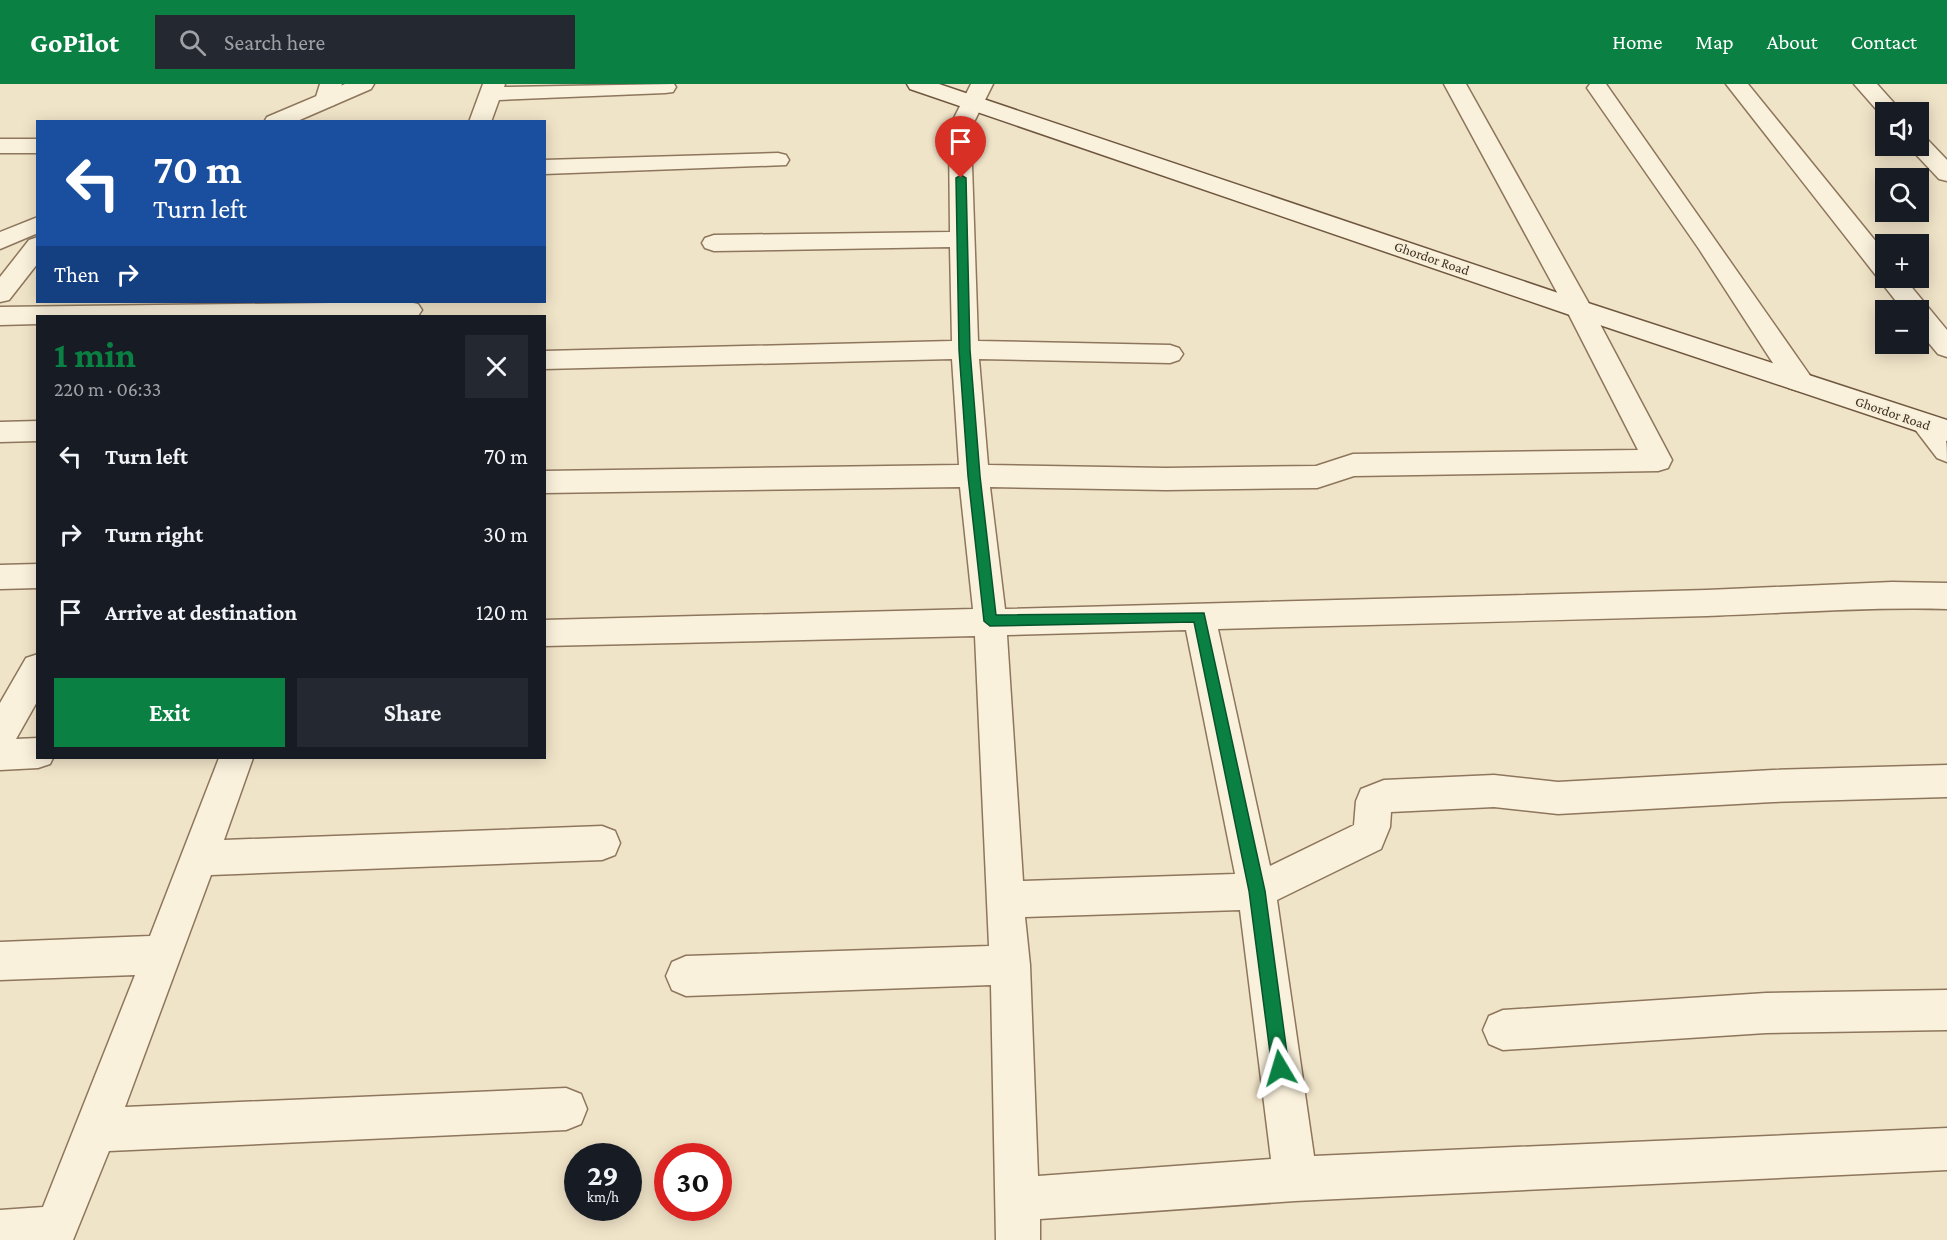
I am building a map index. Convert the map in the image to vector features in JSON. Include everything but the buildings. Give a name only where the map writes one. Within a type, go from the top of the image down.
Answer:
[{"type":"street","points":[[279,120],[328,92],[363,84]]},
{"type":"street","name":"Ghordor Road","points":[[918,84],[978,93],[1579,309],[1936,427]]},
{"type":"street","points":[[546,482],[974,476],[1166,479],[1317,477],[1353,465],[1658,460],[1579,309],[1455,84]]},
{"type":"street","points":[[1737,84],[1875,257]]},
{"type":"street","points":[[1865,84],[1882,102]]},
{"type":"street","points":[[481,120],[493,89],[665,87]]},
{"type":"street","points":[[1598,88],[1708,245],[1799,381]]},
{"type":"street","points":[[978,93],[963,117],[960,136],[965,350],[974,476],[990,621],[1010,965],[1018,1240]]},
{"type":"street","points":[[0,146],[36,146]]},
{"type":"street","points":[[1929,155],[1947,174]]},
{"type":"street","points":[[546,167],[777,160]]},
{"type":"street","points":[[0,241],[36,225]]},
{"type":"street","points":[[714,243],[962,239]]},
{"type":"street","points":[[0,294],[36,248]]},
{"type":"street","points":[[1899,288],[1909,300]]},
{"type":"street","points":[[58,315],[409,309]]},
{"type":"street","points":[[0,316],[36,315]]},
{"type":"street","points":[[1929,325],[1947,348]]},
{"type":"street","points":[[546,360],[965,350],[1170,354]]},
{"type":"street","points":[[1936,427],[1947,451]]},
{"type":"street","points":[[0,432],[36,431]]},
{"type":"street","points":[[0,577],[36,576]]},
{"type":"street","points":[[546,633],[1707,603],[1892,595],[1947,596]]},
{"type":"street","points":[[1199,617],[1257,891],[1295,1179]]},
{"type":"street","points":[[0,735],[36,672]]},
{"type":"street","points":[[0,755],[36,753]]},
{"type":"street","points":[[0,1232],[54,1234],[96,1130],[236,759]]},
{"type":"street","points":[[1005,900],[1257,891],[1368,837],[1374,827],[1371,812],[1374,801],[1384,796],[1494,790],[1533,797],[1558,798],[1773,786],[1947,781]]},
{"type":"street","points":[[200,858],[602,843]]},
{"type":"street","points":[[0,961],[160,955]]},
{"type":"street","points":[[686,976],[1010,965]]},
{"type":"street","points":[[1503,1030],[1766,1013],[1947,1010]]},
{"type":"street","points":[[96,1130],[566,1109]]},
{"type":"street","points":[[1016,1199],[1295,1179],[1947,1149]]},
{"type":"route","points":[[961,178],[965,350],[974,476],[990,621],[1199,617],[1257,891],[1280,1068]]}]
